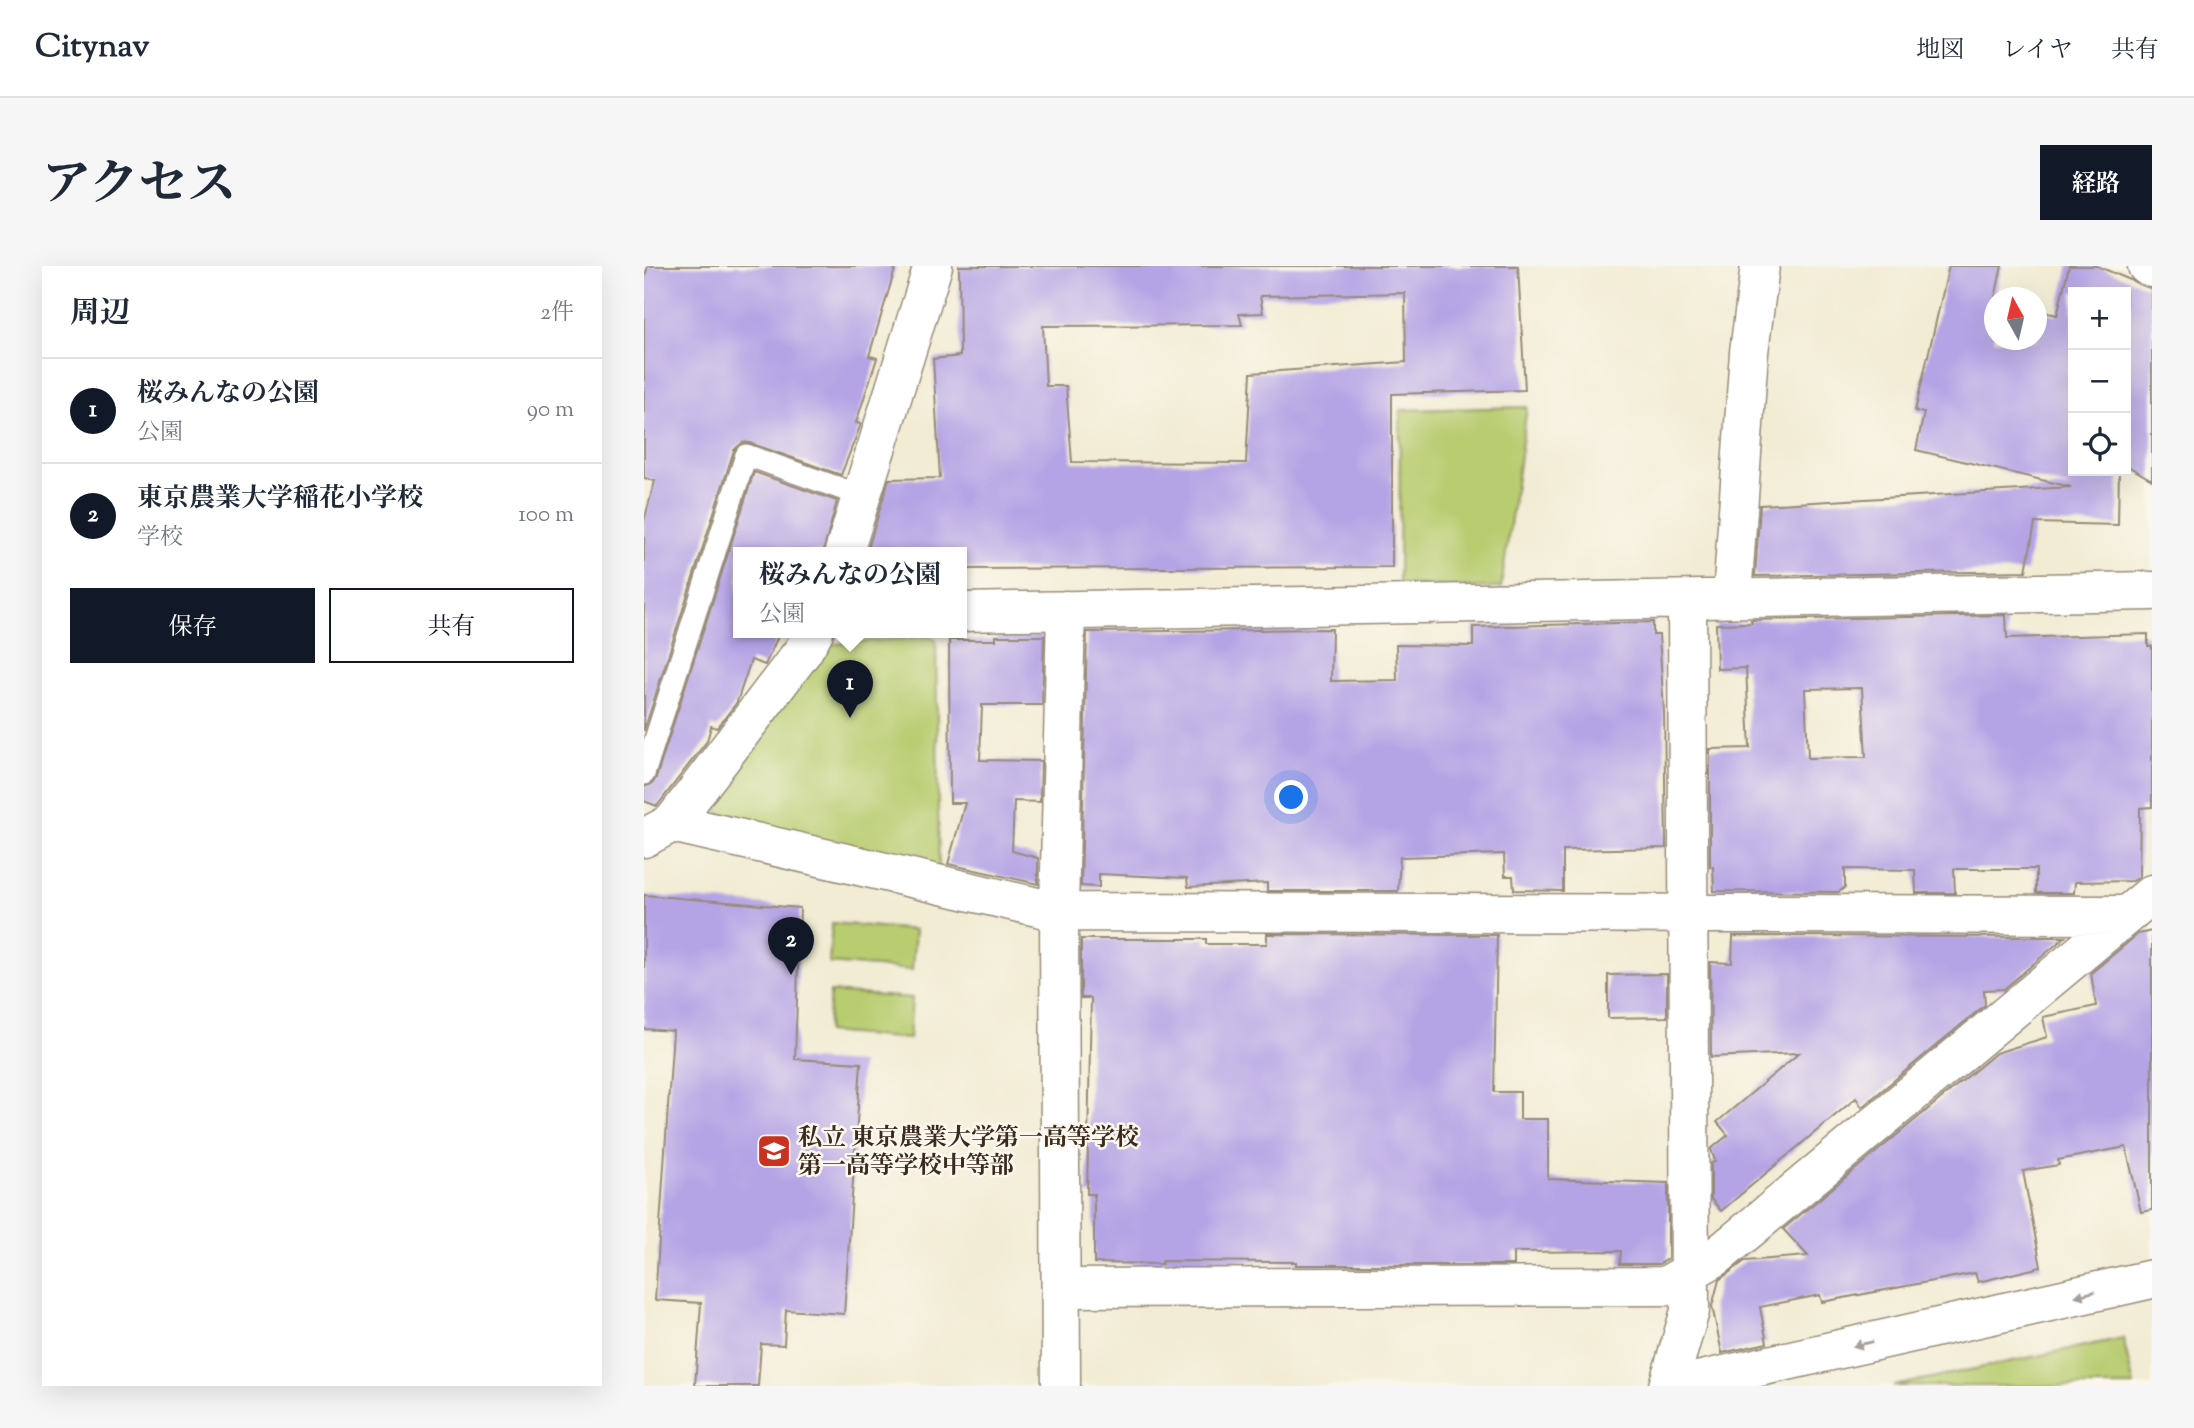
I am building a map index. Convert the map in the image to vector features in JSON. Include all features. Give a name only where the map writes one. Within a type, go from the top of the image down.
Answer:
[{"type":"street","points":[[846,547],[933,266]]},
{"type":"street","points":[[1732,598],[1749,352],[1760,266]]},
{"type":"street","points":[[2147,266],[2152,268]]},
{"type":"street","points":[[967,612],[2152,591]]},
{"type":"street","points":[[1668,1386],[1690,1311],[1686,912],[1687,601]]},
{"type":"street","points":[[1061,1386],[1063,1288],[1059,912],[1066,610]]},
{"type":"street","points":[[811,638],[803,651],[658,831],[1059,912],[1686,912],[2139,905]]},
{"type":"street","points":[[1063,1288],[1665,1286],[1716,1257],[2139,905]]},
{"type":"street","points":[[1675,1386],[2152,1279]]},
{"type":"lane","points":[[644,774],[746,455],[862,496]]},
{"type":"green space","points":[[1527,407],[1501,588],[1399,584],[1400,410]]},
{"type":"green space","points":[[906,638],[932,638],[936,641],[939,871],[720,817],[713,790],[812,646]]},
{"type":"green space","points":[[832,923],[915,930],[912,970],[829,963]]},
{"type":"green space","points":[[830,992],[912,998],[909,1039],[827,1032]]},
{"type":"green space","points":[[2123,1338],[2134,1386],[1893,1386]]},
{"type":"building","points":[[648,266],[896,266],[869,356],[877,358],[856,423],[861,424],[841,475],[750,443],[743,442],[734,450],[644,731],[644,521],[655,481],[644,478],[644,280]]},
{"type":"building","points":[[959,266],[1518,266],[1525,390],[1392,394],[1392,567],[967,569],[967,547],[869,547],[889,479],[940,478],[933,359],[960,356]],"holes":[[[1405,293],[1406,362],[1251,373],[1246,463],[1072,462],[1066,386],[1046,386],[1043,326],[1242,325],[1239,314],[1263,313],[1260,296]]]},
{"type":"building","points":[[1949,266],[2002,266],[1997,287],[1984,287],[1984,350],[2047,350],[2047,313],[2057,315],[2069,266],[2097,266],[2152,289],[2152,480],[2131,468],[2131,287],[2068,287],[2068,476],[2119,476],[2118,525],[2035,523],[2026,571],[1755,576],[1760,505],[2071,487],[1916,450],[1924,413],[1915,411]]},
{"type":"building","points":[[754,472],[837,501],[824,547],[733,547],[733,638],[777,638],[765,665],[751,660],[737,702],[717,728],[711,726],[707,741],[657,806],[644,801],[644,787],[652,784]]},
{"type":"building","points":[[2006,615],[2007,638],[2148,634],[2148,646],[2152,646],[2152,807],[2140,808],[2139,877],[2133,881],[2075,882],[2074,893],[2036,893],[2036,869],[1954,869],[1955,893],[1916,893],[1915,870],[1845,869],[1845,887],[1839,892],[1714,891],[1713,867],[1710,867],[1710,749],[1750,748],[1746,668],[1717,669],[1716,624],[1752,623],[1751,620]],"holes":[[[1862,688],[1866,757],[1808,758],[1805,689]]]},
{"type":"building","points":[[1653,622],[1653,635],[1659,635],[1664,712],[1666,848],[1563,850],[1563,891],[1514,890],[1513,876],[1505,876],[1504,854],[1400,857],[1398,891],[1267,891],[1267,883],[1188,887],[1187,878],[1099,874],[1099,887],[1081,886],[1087,632],[1332,629],[1331,681],[1397,680],[1396,645],[1473,646],[1473,627]]},
{"type":"building","points":[[996,636],[1044,636],[1042,705],[982,705],[980,760],[1041,761],[1040,802],[1014,801],[1012,851],[1038,858],[1038,884],[948,864],[965,803],[950,803],[949,640],[996,640]]},
{"type":"building","name":"私立 東京農業大学第一高等学校 第一高等学校中等部","points":[[644,895],[800,908],[795,1059],[861,1063],[844,1314],[786,1310],[784,1345],[761,1344],[758,1386],[695,1386],[701,1303],[655,1300],[673,1031],[644,1029]]},
{"type":"building","points":[[2152,931],[2152,1210],[2141,1212],[2126,1147],[2058,1160],[2059,1165],[2023,1171],[2041,1267],[1978,1282],[1975,1273],[1822,1302],[1820,1295],[1760,1307],[1767,1343],[1722,1353],[1712,1306],[1719,1280],[1745,1261],[1808,1256],[1783,1229],[1996,1053],[2047,1037],[2043,1017],[2096,1006],[2091,973],[2138,934]]},
{"type":"building","points":[[1267,934],[1497,935],[1494,1092],[1520,1092],[1520,1119],[1548,1119],[1548,1179],[1668,1183],[1668,1259],[1659,1264],[1620,1264],[1621,1251],[1514,1252],[1514,1265],[1296,1265],[1296,1262],[1162,1261],[1162,1264],[1094,1263],[1094,1194],[1087,1194],[1091,998],[1081,998],[1081,939],[1206,939],[1206,944],[1267,944]]},
{"type":"building","points":[[1733,936],[2065,937],[2004,989],[1984,990],[1985,1005],[1862,1107],[1856,1098],[1721,1211],[1711,1199],[1711,1164],[1715,1161],[1711,1149],[1728,1135],[1717,1122],[1799,1053],[1711,1057],[1710,962],[1732,963]]},
{"type":"building","points":[[1667,974],[1667,1017],[1608,1018],[1608,975]]},
{"type":"place","name":"桜みんなの公園","points":[[850,718]]},
{"type":"place","name":"東京農業大学稲花小学校","points":[[791,975]]},
{"type":"place","name":"私立 東京農業大学第一高等学校 第一高等学校中等部","points":[[774,1151]]}]
